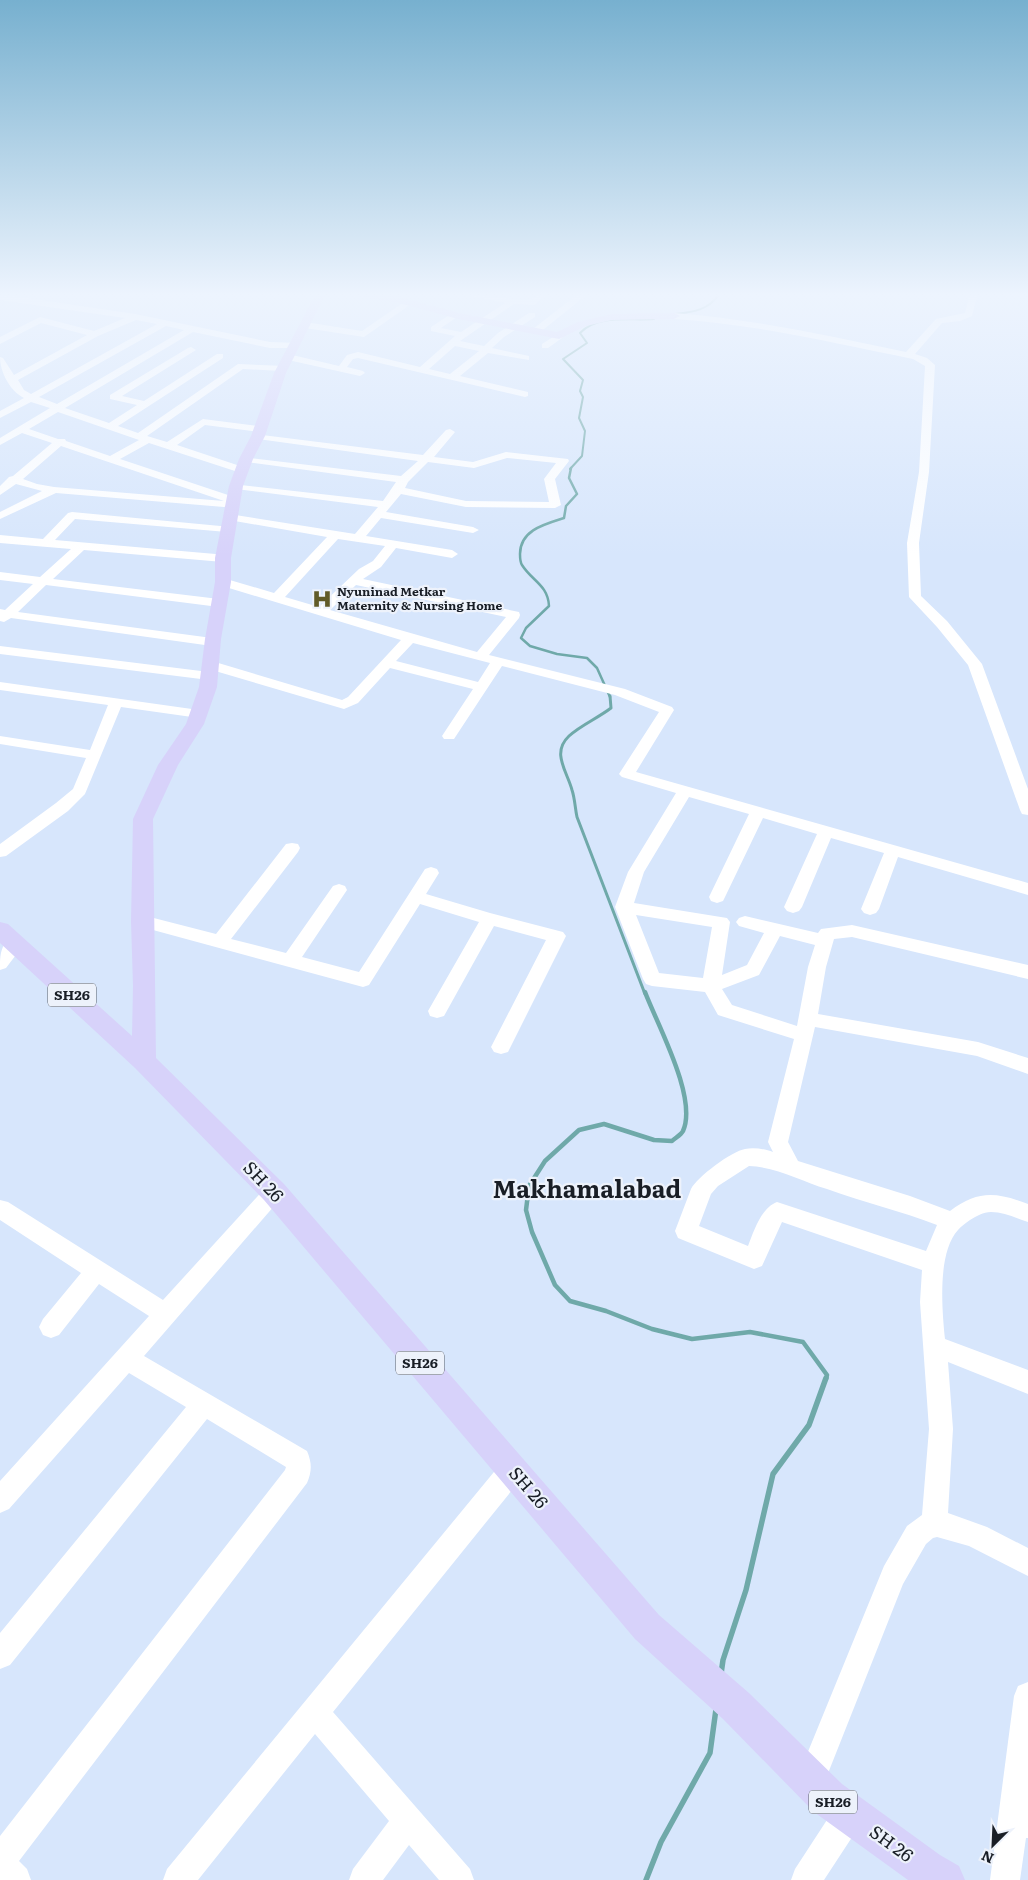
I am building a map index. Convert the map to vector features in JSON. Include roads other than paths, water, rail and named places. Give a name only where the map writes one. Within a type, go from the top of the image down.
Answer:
[{"type":"main road","points":[[144,1061],[145,986],[142,921],[144,819],[168,766],[195,724],[208,687],[212,642],[223,582],[223,558],[235,495],[279,381]]},
{"type":"main road","name":"SH26","points":[[8,936],[144,1061]]},
{"type":"main road","name":"SH 26","points":[[144,1061],[274,1192],[647,1627],[736,1706],[828,1798],[926,1869],[945,1880]]},
{"type":"street","points":[[15,381],[20,392],[33,398],[110,427],[169,446],[235,495]]},
{"type":"street","points":[[0,415],[63,381]]},
{"type":"street","points":[[0,442],[105,381]]},
{"type":"street","points":[[143,381],[113,397],[146,404]]},
{"type":"street","points":[[110,427],[182,381]]},
{"type":"street","points":[[112,459],[144,438],[221,381]]},
{"type":"street","points":[[468,381],[525,394]]},
{"type":"street","points":[[929,381],[924,472],[914,543],[915,597],[942,624],[975,664],[1028,810]]},
{"type":"street","points":[[47,542],[72,515],[235,495],[400,485],[466,504],[555,504],[549,479],[564,462],[506,454],[474,465],[426,459],[203,422],[169,446]]},
{"type":"street","points":[[22,430],[235,495],[335,535],[452,554]]},
{"type":"street","points":[[357,538],[400,485],[450,432]]},
{"type":"street","points":[[0,492],[13,479],[61,441]]},
{"type":"street","points":[[13,479],[35,487],[54,490],[235,495],[381,509],[473,530]]},
{"type":"street","points":[[0,516],[54,490]]},
{"type":"street","points":[[277,598],[335,535]]},
{"type":"street","points":[[0,539],[223,558]]},
{"type":"street","points":[[322,611],[354,581],[376,564],[393,544]]},
{"type":"street","points":[[3,616],[81,546]]},
{"type":"street","points":[[0,576],[219,603]]},
{"type":"street","points":[[354,581],[514,615],[480,656]]},
{"type":"street","points":[[223,582],[410,638],[620,692],[667,710],[627,774],[1028,889]]},
{"type":"street","points":[[3,616],[212,642]]},
{"type":"street","points":[[0,650],[210,671],[344,705],[353,700],[410,638]]},
{"type":"street","points":[[449,736],[498,661]]},
{"type":"street","points":[[387,663],[482,687]]},
{"type":"street","points":[[0,686],[198,714]]},
{"type":"street","points":[[2,847],[62,807],[80,791],[116,703]]},
{"type":"street","points":[[0,740],[95,755]]},
{"type":"street","points":[[685,791],[636,872],[624,907],[652,979],[711,986],[752,970],[775,929]]},
{"type":"street","points":[[717,897],[758,812]]},
{"type":"street","points":[[793,907],[826,831]]},
{"type":"street","points":[[220,941],[292,848]]},
{"type":"street","points":[[870,909],[893,850]]},
{"type":"street","points":[[142,921],[363,980],[431,873]]},
{"type":"street","points":[[292,960],[339,890]]},
{"type":"street","points":[[416,897],[489,919],[557,936],[501,1047]]},
{"type":"street","points":[[624,907],[721,922],[711,986],[726,1010],[806,1027],[978,1049],[1028,1066]]},
{"type":"street","points":[[437,1011],[489,919]]},
{"type":"street","points":[[745,922],[825,941]]},
{"type":"street","points":[[791,1168],[778,1142],[806,1027],[817,967],[827,933],[852,931],[1028,972]]},
{"type":"street","points":[[0,963],[8,936]]},
{"type":"street","points":[[934,1264],[777,1211],[766,1229],[754,1259],[686,1231],[702,1189],[710,1180],[746,1157],[764,1158],[828,1182],[910,1205],[951,1221]]},
{"type":"street","points":[[0,1500],[274,1192]]},
{"type":"street","points":[[934,1525],[940,1463],[941,1415],[930,1306],[936,1252],[951,1221],[960,1212],[991,1203],[1028,1213]]},
{"type":"street","points":[[0,1209],[165,1314]]},
{"type":"street","points":[[51,1327],[96,1270]]},
{"type":"street","points":[[935,1346],[1028,1382]]},
{"type":"street","points":[[16,1880],[0,1862],[298,1474],[298,1460],[126,1358]]},
{"type":"street","points":[[0,1655],[204,1404]]},
{"type":"street","points":[[178,1880],[512,1470]]},
{"type":"street","points":[[810,1781],[850,1686],[863,1646],[896,1571],[910,1543],[926,1526],[944,1524],[965,1531],[1006,1550],[1028,1563]]},
{"type":"street","points":[[1005,1880],[1020,1822],[1028,1696]]},
{"type":"street","points":[[315,1712],[460,1880]]},
{"type":"street","points":[[806,1880],[850,1814]]},
{"type":"street","points":[[364,1880],[408,1821]]},
{"type":"waterway","points":[[570,469],[582,456],[585,431],[579,418],[583,397],[580,391],[583,381]]},
{"type":"waterway","points":[[571,468],[569,478],[577,494],[566,506],[564,518],[535,529],[524,539],[521,546],[521,564],[543,588],[549,606],[526,628],[521,638],[530,646],[557,654],[587,658],[597,668],[610,697]]},
{"type":"waterway","points":[[610,696],[611,708],[569,736],[561,749],[561,756],[573,793],[577,817],[645,994]]},
{"type":"waterway","points":[[645,992],[681,1081],[686,1117],[683,1131],[672,1141],[654,1140],[604,1124],[579,1130],[545,1161],[529,1186],[526,1210],[532,1232],[555,1285],[570,1301],[606,1311],[652,1329],[692,1339],[750,1332],[803,1342],[827,1375],[826,1379]]},
{"type":"waterway","points":[[721,1674],[723,1660],[746,1590],[773,1474],[809,1425],[826,1378]]},
{"type":"waterway","points":[[646,1880],[661,1842],[710,1753],[716,1709]]},
{"type":"place","name":"Nyuninad Metkar Maternity & Nursing Home","points":[[322,599]]},
{"type":"district","name":"Makhamalabad","points":[[587,1190]]}]
